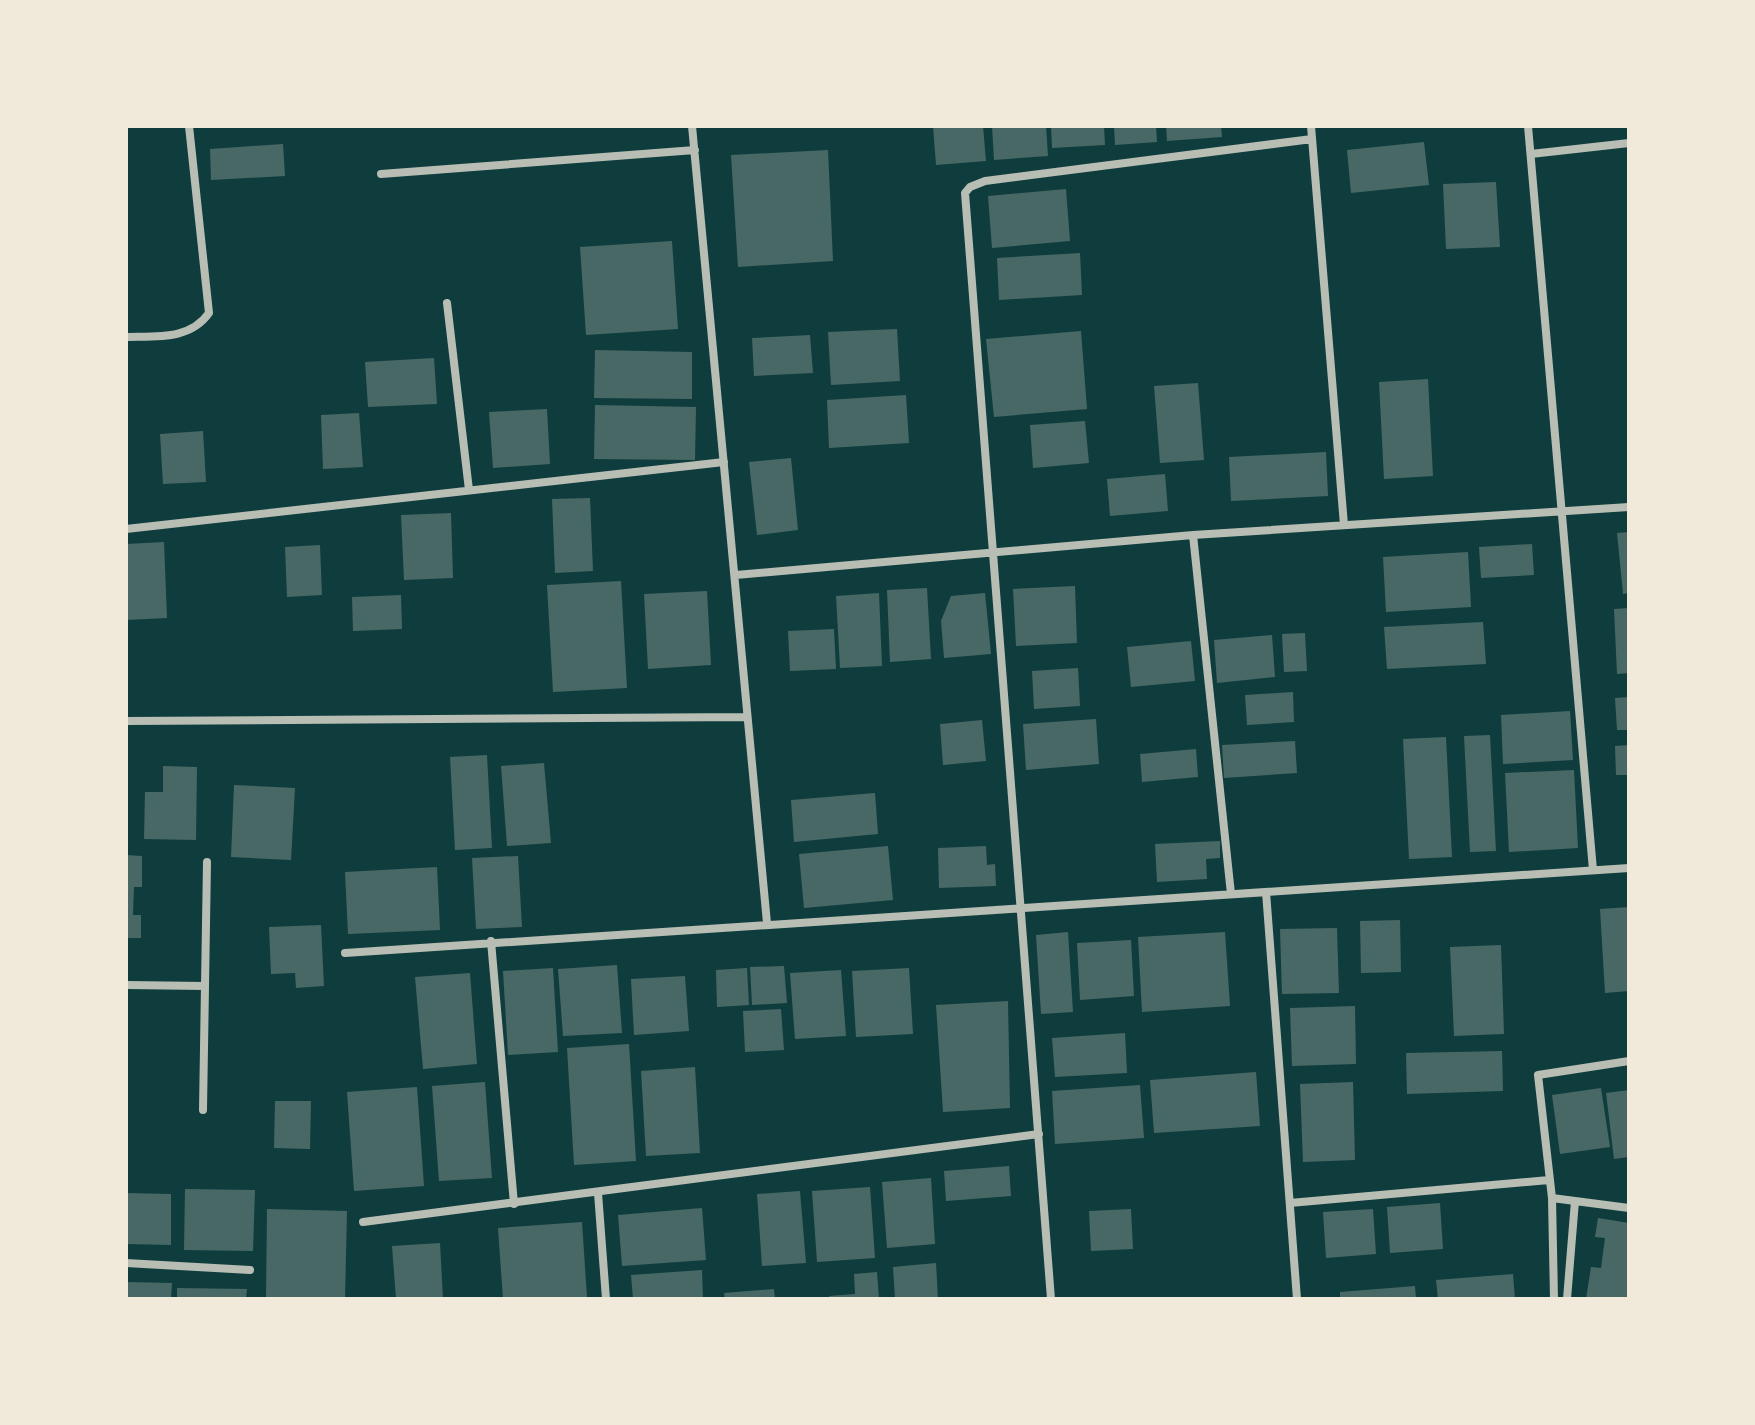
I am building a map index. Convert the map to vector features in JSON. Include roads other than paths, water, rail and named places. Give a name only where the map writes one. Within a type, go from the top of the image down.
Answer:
[{"type":"street","points":[[126,337],[185,333],[199,328],[209,313],[189,126]]},
{"type":"street","points":[[692,126],[767,923]]},
{"type":"street","points":[[1311,126],[1344,525]]},
{"type":"street","points":[[1528,126],[1593,870]]},
{"type":"street","points":[[1051,1299],[964,201],[970,187],[985,181],[1312,139]]},
{"type":"street","points":[[1531,154],[1629,143]]},
{"type":"street","points":[[381,174],[695,150]]},
{"type":"street","points":[[447,303],[469,490]]},
{"type":"street","points":[[126,529],[724,462]]},
{"type":"street","points":[[736,575],[1193,535],[1629,507]]},
{"type":"street","points":[[1193,535],[1231,894]]},
{"type":"street","points":[[126,721],[746,717]]},
{"type":"street","points":[[203,1110],[207,862]]},
{"type":"street","points":[[345,953],[1629,868]]},
{"type":"street","points":[[1266,892],[1297,1299]]},
{"type":"street","points":[[491,941],[514,1204]]},
{"type":"street","points":[[126,985],[205,986]]},
{"type":"street","points":[[1554,1299],[1552,1198],[1538,1075],[1629,1061]]},
{"type":"street","points":[[363,1222],[1039,1134]]},
{"type":"street","points":[[1290,1203],[1549,1180]]},
{"type":"street","points":[[598,1193],[606,1299]]},
{"type":"street","points":[[1552,1198],[1629,1208]]},
{"type":"street","points":[[1567,1299],[1575,1201]]},
{"type":"street","points":[[126,1263],[250,1270]]}]
